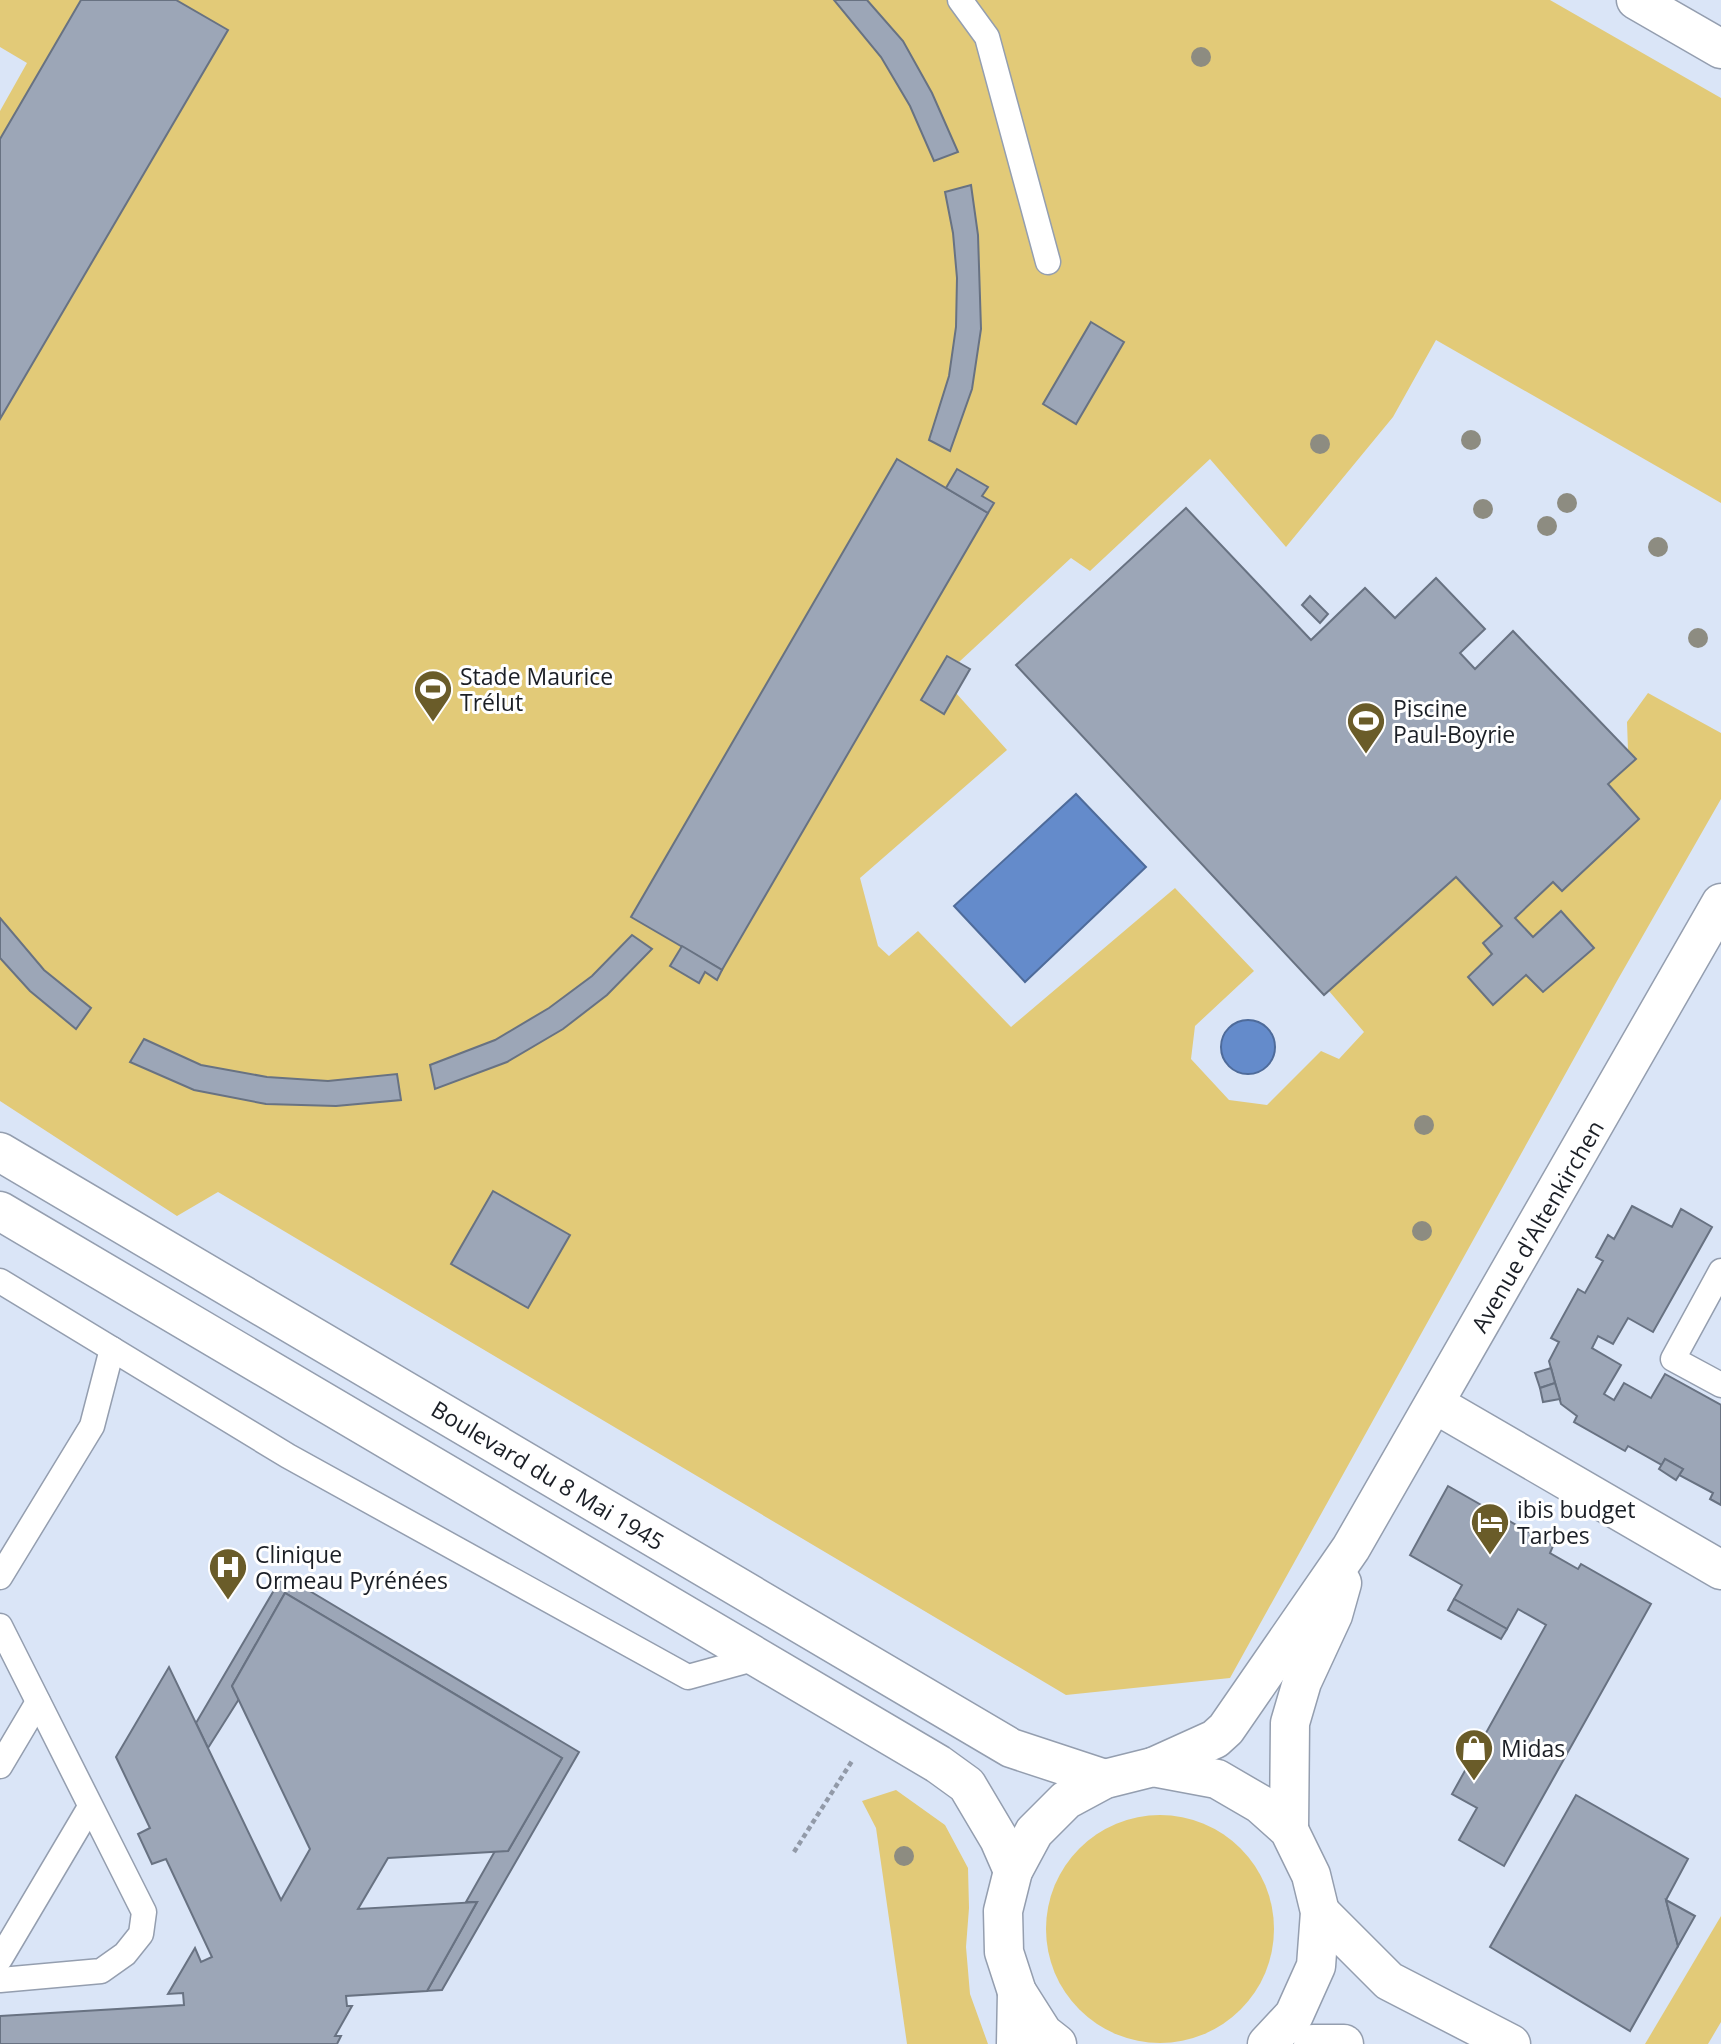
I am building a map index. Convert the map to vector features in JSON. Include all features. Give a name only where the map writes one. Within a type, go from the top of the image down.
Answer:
[{"type":"main road","points":[[1636,0],[1721,49]]},
{"type":"main road","name":"Avenue d'Altenkirchen","points":[[1153,1767],[1214,1739],[1226,1729],[1352,1548],[1721,903]]},
{"type":"main road","name":"Boulevard du 8 Mai 1945","points":[[0,1152],[1011,1748],[1105,1779]]},
{"type":"main road","points":[[0,1211],[939,1765],[967,1785],[999,1839],[1013,1871]]},
{"type":"main road","points":[[1435,1404],[1721,1570]]},
{"type":"main road","name":"Avenue d'Altenkirchen","points":[[1289,1830],[1290,1723],[1302,1682],[1333,1615],[1352,1548]]},
{"type":"main road","points":[[1057,2044],[1043,2033],[1017,1992],[1004,1952],[1003,1911],[1013,1871],[1034,1832],[1066,1800],[1105,1779],[1153,1767],[1217,1779],[1260,1804],[1289,1830],[1311,1874],[1320,1912],[1316,1966],[1294,2015],[1267,2044]]},
{"type":"main road","points":[[1320,1912],[1389,1982],[1511,2044]]},
{"type":"main road","points":[[1016,2044],[1017,1992]]},
{"type":"main road","points":[[1314,2044],[1343,2044]]},
{"type":"lane","points":[[960,0],[987,37],[1048,262]]},
{"type":"lane","points":[[1721,1271],[1673,1359],[1721,1385]]},
{"type":"lane","points":[[0,1281],[288,1456],[688,1677],[757,1658]]},
{"type":"lane","points":[[0,1577],[92,1426],[112,1349]]},
{"type":"lane","points":[[0,1626],[144,1912],[141,1934],[125,1954],[101,1971],[0,1980]]},
{"type":"lane","points":[[0,1766],[38,1702]]},
{"type":"lane","points":[[0,1959],[90,1807]]},
{"type":"path","points":[[794,1852],[858,1752]]},
{"type":"shaded area","points":[[0,0],[1550,0],[1721,98],[1721,503],[1436,340],[1393,417],[1286,547],[1210,459],[1090,571],[1071,558],[959,662],[947,656],[921,700],[944,714],[956,693],[1007,750],[860,878],[878,946],[889,956],[918,931],[1011,1027],[1175,888],[1254,971],[1195,1026],[1191,1059],[1229,1100],[1267,1105],[1321,1051],[1339,1059],[1364,1032],[1329,991],[1456,877],[1502,926],[1483,943],[1492,954],[1468,977],[1493,1005],[1526,975],[1544,992],[1594,948],[1561,911],[1533,937],[1515,918],[1553,882],[1562,890],[1639,819],[1608,784],[1636,759],[1628,750],[1627,722],[1648,693],[1721,733],[1721,799],[1230,1678],[1066,1695],[218,1192],[177,1216],[0,1101],[0,111],[27,63],[0,47]]},
{"type":"shaded area","points":[[896,1790],[945,1825],[968,1868],[966,1947],[970,1994],[988,2044],[907,2044],[876,1828],[862,1801]]},
{"type":"shaded area","points":[[1160,1815],[1193,1820],[1214,1829],[1232,1841],[1248,1857],[1269,1896],[1274,1929],[1269,1962],[1260,1983],[1248,2001],[1232,2017],[1193,2038],[1160,2043],[1127,2038],[1106,2029],[1088,2017],[1072,2001],[1051,1962],[1046,1929],[1051,1896],[1060,1875],[1072,1857],[1088,1841],[1127,1820]]},
{"type":"shaded area","points":[[1721,1916],[1721,2022],[1708,2044],[1645,2044]]},
{"type":"water","points":[[1076,794],[1146,867],[1025,982],[954,906]]},
{"type":"water","points":[[1248,1020],[1267,1028],[1275,1047],[1267,1066],[1248,1074],[1229,1066],[1221,1047],[1229,1028]]},
{"type":"building","points":[[81,0],[176,0],[228,30],[0,419],[0,139]]},
{"type":"building","points":[[834,0],[867,0],[903,41],[932,93],[958,152],[934,161],[910,106],[881,57]]},
{"type":"building","points":[[971,185],[978,235],[981,329],[972,389],[950,451],[929,440],[949,376],[956,327],[957,278],[953,233],[945,192]]},
{"type":"building","points":[[1091,322],[1124,342],[1076,424],[1043,404]]},
{"type":"building","points":[[897,459],[988,513],[722,970],[631,917]]},
{"type":"building","points":[[957,469],[988,487],[982,496],[994,503],[988,513],[946,488]]},
{"type":"building","name":"Piscine Paul-Boyrie","points":[[1186,508],[1311,640],[1365,588],[1395,618],[1436,578],[1485,629],[1460,653],[1475,669],[1513,631],[1636,759],[1608,784],[1639,819],[1562,891],[1553,882],[1515,918],[1533,937],[1561,911],[1594,948],[1543,992],[1526,975],[1493,1005],[1468,977],[1492,954],[1483,943],[1502,926],[1456,877],[1324,995],[1016,665]]},
{"type":"building","points":[[1310,596],[1328,614],[1320,623],[1302,605]]},
{"type":"building","points":[[947,656],[970,669],[944,714],[921,700]]},
{"type":"building","points":[[0,918],[44,970],[91,1008],[76,1029],[30,991],[0,958]]},
{"type":"building","points":[[632,935],[652,949],[607,995],[563,1029],[507,1062],[435,1089],[430,1065],[495,1040],[549,1008],[592,976]]},
{"type":"building","points":[[682,946],[722,970],[717,980],[705,972],[699,983],[670,966]]},
{"type":"building","points":[[144,1039],[201,1065],[267,1077],[328,1081],[397,1074],[401,1100],[336,1106],[266,1104],[194,1090],[130,1062]]},
{"type":"building","points":[[493,1191],[570,1235],[528,1308],[451,1264]]},
{"type":"building","points":[[1632,1206],[1672,1227],[1681,1209],[1712,1227],[1653,1332],[1628,1318],[1613,1344],[1598,1336],[1592,1348],[1621,1365],[1604,1394],[1614,1400],[1624,1383],[1651,1398],[1665,1374],[1721,1405],[1721,1505],[1710,1499],[1713,1493],[1679,1475],[1683,1469],[1665,1459],[1662,1465],[1628,1446],[1625,1451],[1574,1422],[1577,1416],[1561,1404],[1549,1361],[1559,1342],[1551,1338],[1578,1289],[1585,1293],[1603,1261],[1596,1257],[1608,1235],[1614,1239]]},
{"type":"building","points":[[1551,1368],[1555,1383],[1540,1388],[1535,1373]]},
{"type":"building","points":[[1555,1383],[1560,1399],[1543,1402],[1540,1388]]},
{"type":"building","points":[[1665,1459],[1683,1469],[1676,1480],[1659,1469]]},
{"type":"building","points":[[1448,1486],[1553,1546],[1550,1553],[1578,1569],[1581,1564],[1651,1604],[1504,1866],[1459,1840],[1477,1808],[1452,1794],[1546,1625],[1518,1609],[1507,1629],[1454,1599],[1462,1585],[1410,1555]]},
{"type":"building","points":[[283,1575],[579,1752],[442,1990],[427,1991],[477,1902],[466,1902],[495,1851],[508,1851],[562,1758],[285,1593],[232,1686],[239,1699],[208,1748],[196,1723]]},
{"type":"building","points":[[285,1593],[562,1758],[508,1851],[388,1858],[358,1909],[477,1902],[427,1991],[346,1996],[347,2006],[352,2006],[335,2036],[341,2036],[337,2044],[0,2044],[0,2016],[184,2005],[183,1993],[168,1994],[195,1948],[201,1962],[212,1957],[166,1859],[152,1864],[138,1834],[150,1828],[116,1757],[169,1667],[281,1900],[310,1849],[232,1686]]},
{"type":"building","points":[[1454,1599],[1507,1629],[1501,1639],[1448,1610]]},
{"type":"building","points":[[1576,1795],[1688,1859],[1666,1900],[1678,1946],[1630,2031],[1490,1947]]},
{"type":"building","points":[[1666,1900],[1695,1916],[1678,1946]]},
{"type":"place","name":"Stade Maurice Trélut","points":[[433,723]]},
{"type":"place","name":"Piscine Paul-Boyrie","points":[[1366,755]]},
{"type":"place","name":"ibis budget Tarbes","points":[[1490,1556]]},
{"type":"place","name":"Clinique Ormeau Pyrénées","points":[[228,1601]]},
{"type":"place","name":"Midas","points":[[1474,1782]]}]
